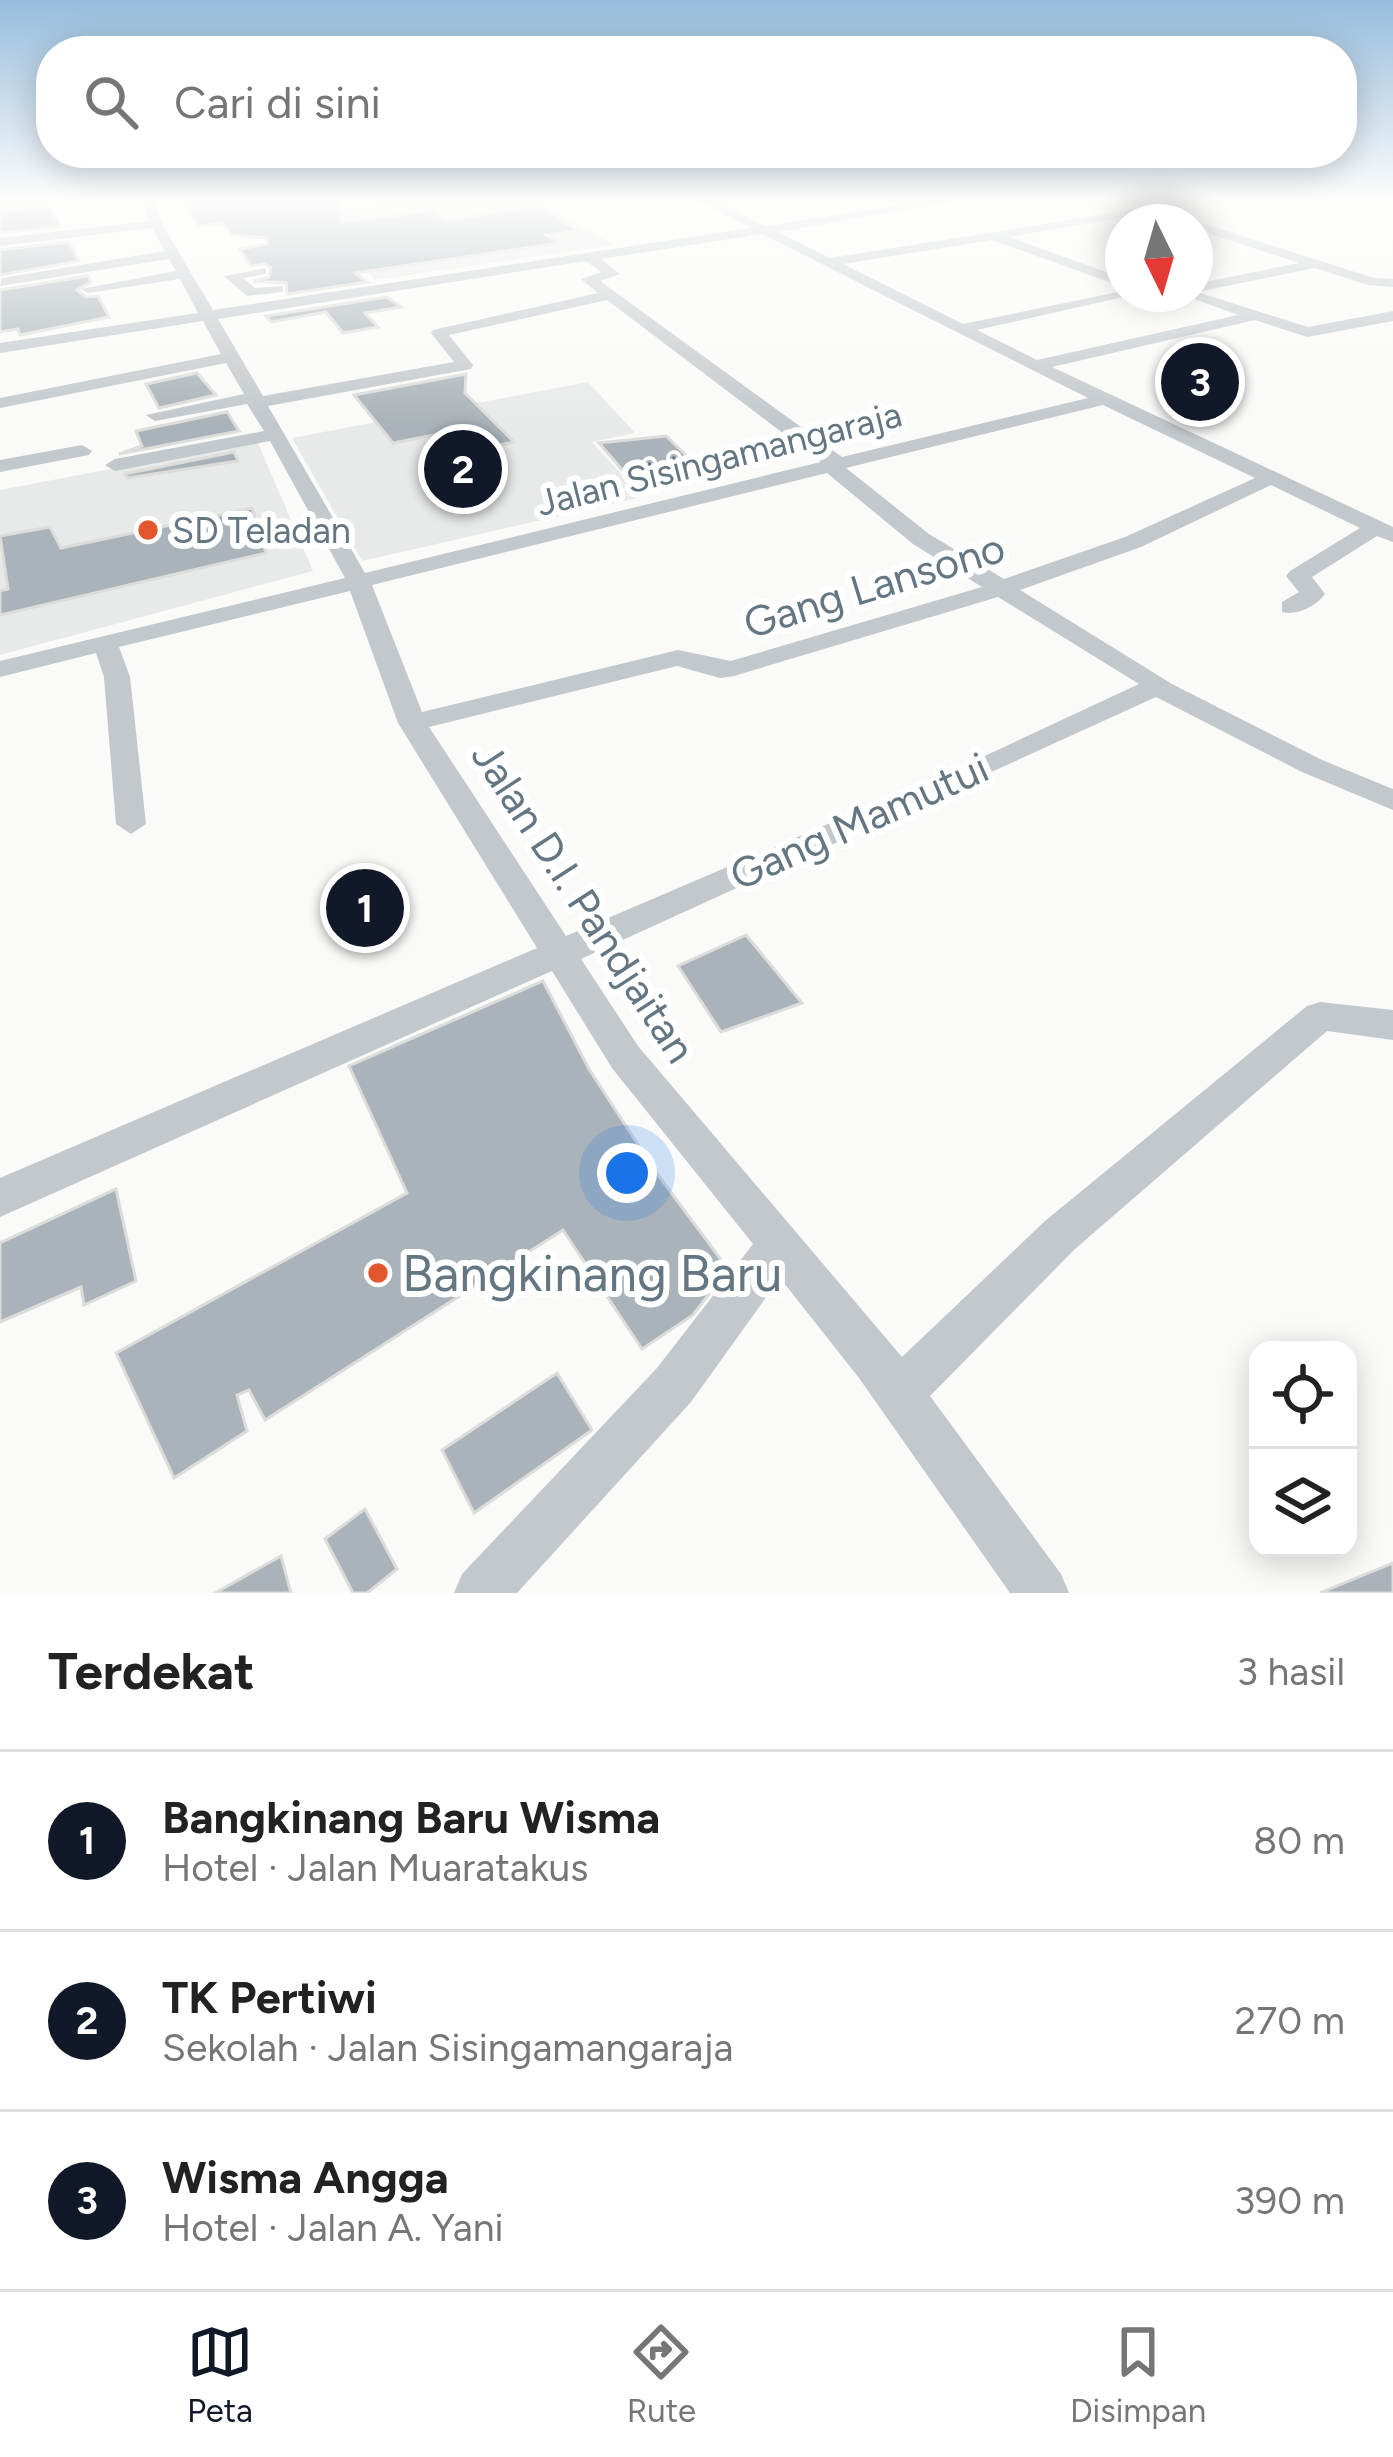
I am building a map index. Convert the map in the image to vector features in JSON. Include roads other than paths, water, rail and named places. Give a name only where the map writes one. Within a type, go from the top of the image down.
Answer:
[{"type":"street","points":[[2,282],[88,273]]},
{"type":"street","points":[[88,289],[146,273]]},
{"type":"street","name":"Jalan D.I. Pandjaitan","points":[[185,273],[272,435],[358,580],[412,723],[625,1057],[898,1393],[1042,1593]]},
{"type":"street","points":[[247,273],[231,276],[244,290],[265,298]]},
{"type":"street","points":[[0,348],[209,314],[265,298],[449,273]]},
{"type":"street","points":[[613,273],[588,279],[833,464],[921,539],[1157,687],[1312,766],[1393,800]]},
{"type":"street","points":[[853,273],[1035,366],[1384,531]]},
{"type":"street","points":[[1213,286],[1271,273]]},
{"type":"street","points":[[1344,273],[1393,283]]},
{"type":"street","points":[[310,292],[345,280]]},
{"type":"street","points":[[155,415],[465,365],[439,332],[608,295]]},
{"type":"street","points":[[962,329],[1105,299]]},
{"type":"street","points":[[1213,300],[1307,332],[1393,316]]},
{"type":"street","points":[[1035,366],[1254,316]]},
{"type":"street","points":[[0,403],[231,357]]},
{"type":"street","name":"Jalan Sisingamangaraja","points":[[0,669],[1105,399]]},
{"type":"street","points":[[115,465],[272,435]]},
{"type":"street","points":[[0,466],[82,451]]},
{"type":"street","name":"Gang Lansono","points":[[412,723],[678,658],[720,670],[734,668],[999,589],[1133,542],[1275,476]]},
{"type":"street","points":[[1291,607],[1313,594],[1298,576],[1384,531]]},
{"type":"street","points":[[105,643],[117,677],[131,824]]},
{"type":"street","name":"Gang Mamutui","points":[[0,1198],[1157,687]]},
{"type":"street","points":[[898,1393],[1060,1235],[1320,1016],[1393,1025]]},
{"type":"street","points":[[482,1593],[674,1385],[779,1244]]},
{"type":"place","name":"Wisma Angga","points":[[1200,382]]},
{"type":"place","name":"TK Pertiwi","points":[[463,469]]},
{"type":"place","name":"SD Teladan","points":[[148,530]]},
{"type":"place","name":"Bangkinang Baru Wisma","points":[[365,908]]},
{"type":"place","name":"Bangkinang Baru","points":[[378,1273]]}]
